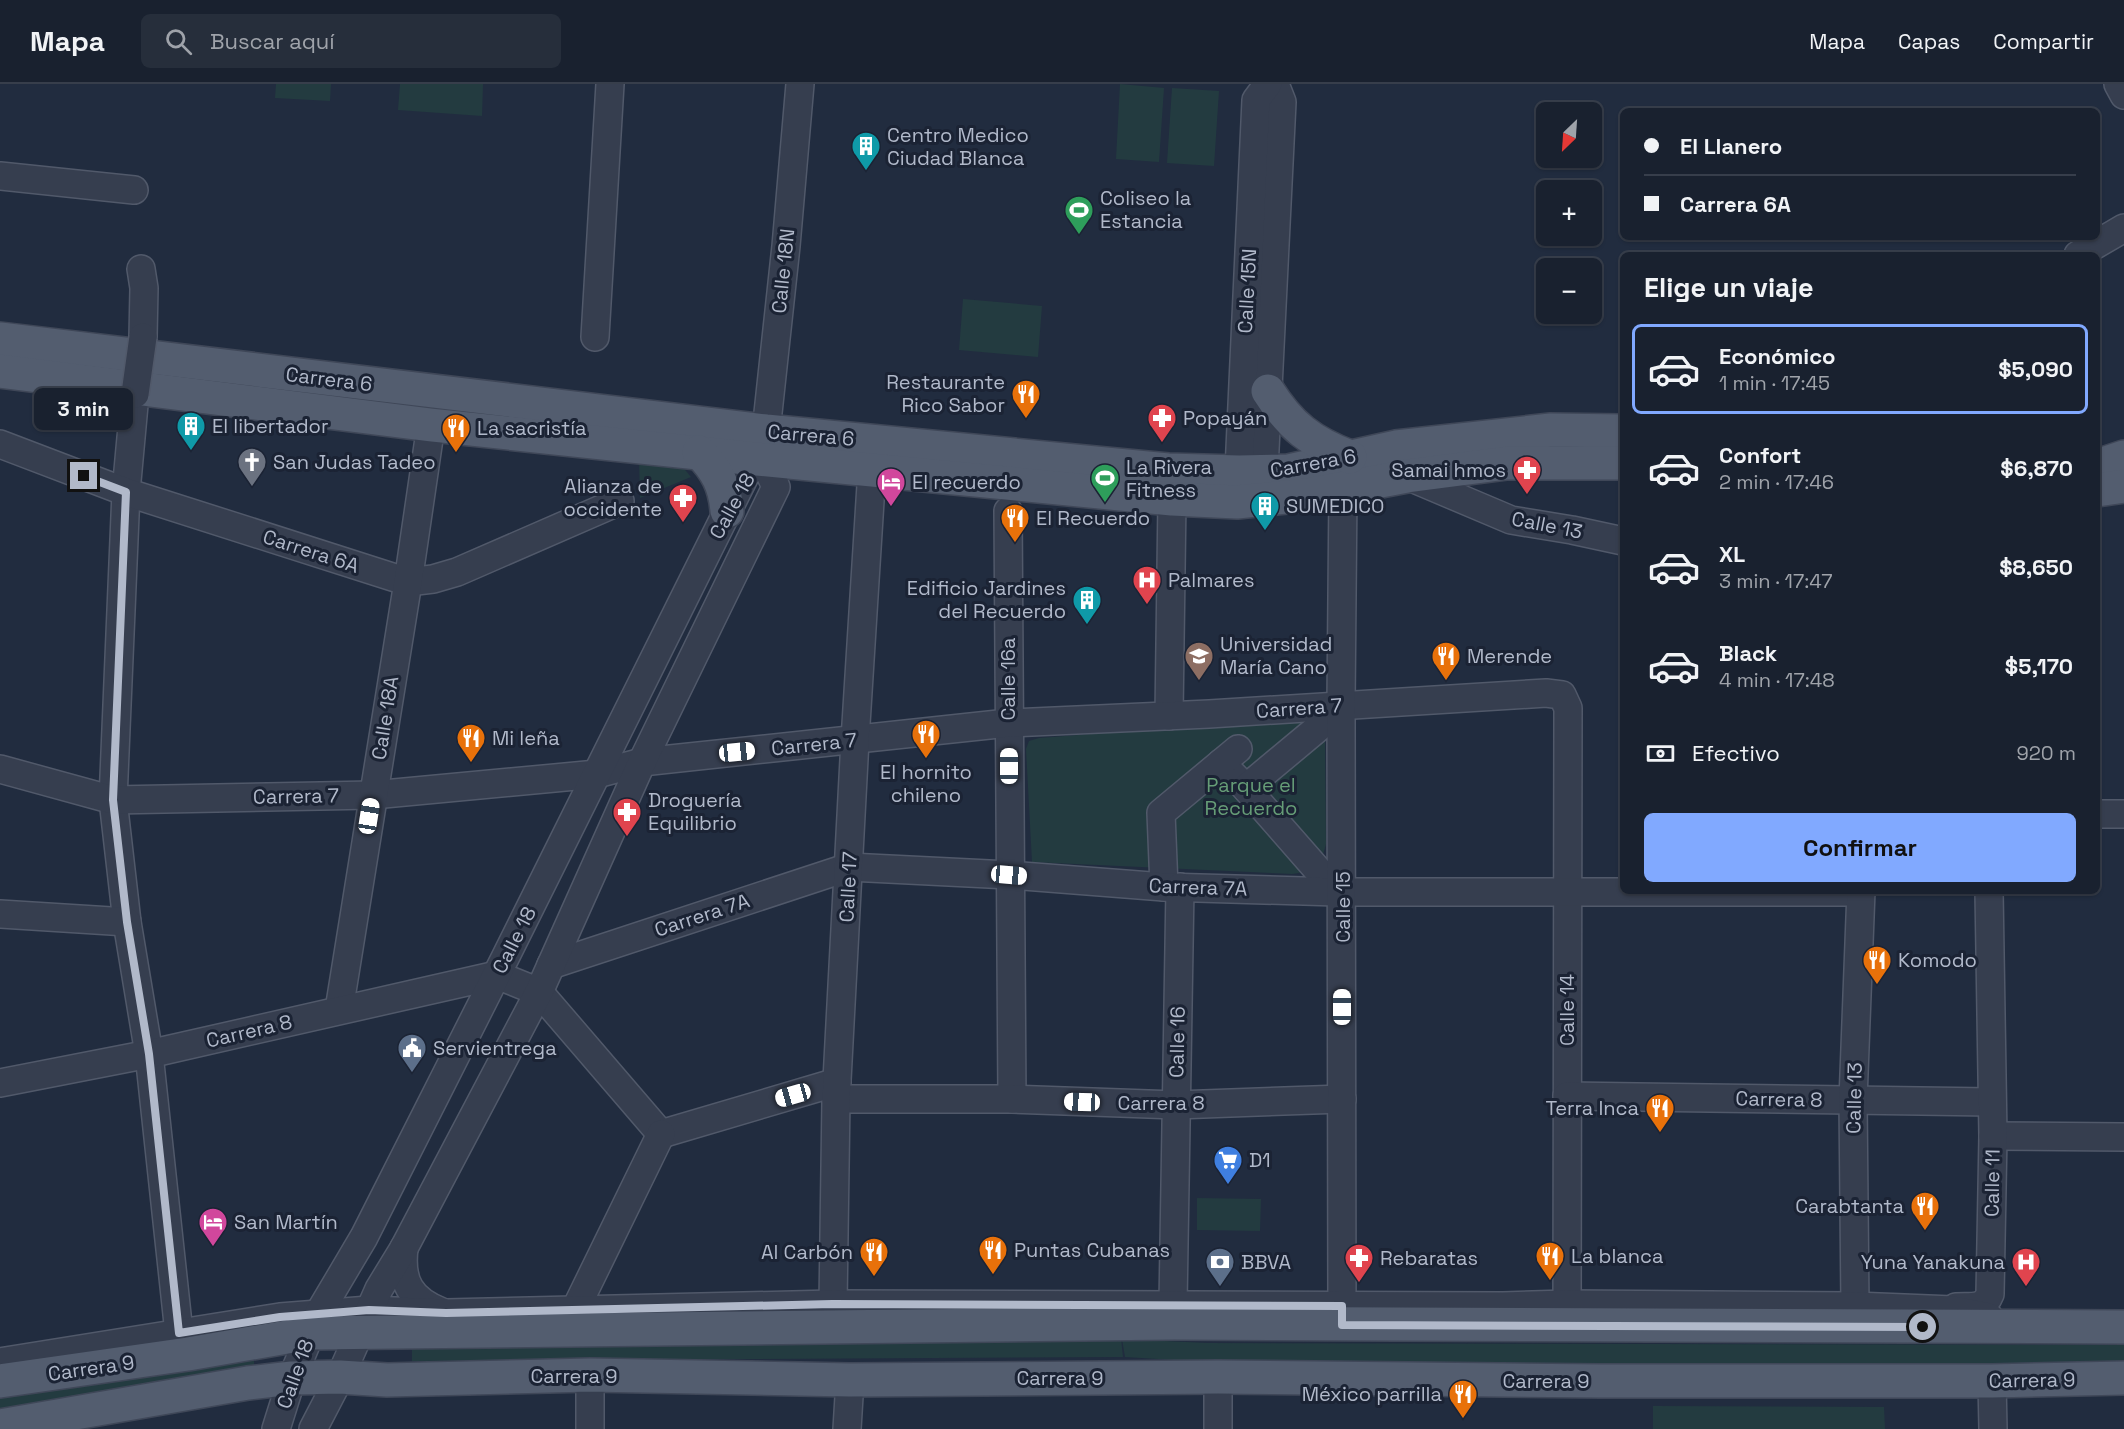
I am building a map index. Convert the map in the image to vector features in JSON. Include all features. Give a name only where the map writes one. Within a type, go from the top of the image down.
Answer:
[{"type":"main road","name":"Carrera 6","points":[[0,339],[765,445],[1168,470],[1251,486],[1343,489],[1407,476],[1508,463],[1620,462]]},
{"type":"main road","name":"Carrera 6","points":[[0,371],[431,425],[699,452],[765,445],[872,469],[1172,499],[1251,486],[1288,471],[1396,447],[1551,430],[1620,431]]},
{"type":"main road","points":[[1268,391],[1291,423],[1306,436],[1350,457]]},
{"type":"main road","points":[[699,452],[711,464],[720,479],[726,494],[727,511]]},
{"type":"main road","points":[[2100,465],[2124,458]]},
{"type":"main road","points":[[2100,490],[2124,486]]},
{"type":"main road","points":[[1459,1326],[1503,1306]]},
{"type":"main road","name":"Carrera 9","points":[[0,1381],[188,1354],[314,1323],[364,1321],[1174,1323],[1342,1315],[1459,1326],[1566,1315],[2018,1327],[2124,1327]]},
{"type":"main road","name":"Carrera 9","points":[[0,1426],[226,1387],[292,1378],[850,1386],[1564,1381],[1992,1381],[2124,1378]]},
{"type":"street","points":[[595,337],[610,84]]},
{"type":"street","name":"Calle 18N","points":[[765,445],[800,84]]},
{"type":"street","name":"Calle 15N","points":[[1251,486],[1256,100],[1268,84]]},
{"type":"street","points":[[1251,486],[1268,391],[1282,102],[1275,84]]},
{"type":"street","points":[[2118,84],[2124,95]]},
{"type":"street","points":[[0,176],[134,190]]},
{"type":"street","points":[[2083,252],[2124,228]]},
{"type":"street","points":[[141,269],[144,288],[143,337],[126,492],[113,800],[127,922],[149,1054],[179,1333]]},
{"type":"street","name":"Calle 18A","points":[[339,1010],[431,425]]},
{"type":"street","name":"Carrera 6A","points":[[0,444],[126,492],[408,582],[433,579],[457,572],[620,501]]},
{"type":"street","name":"Calle 18","points":[[276,1429],[292,1378],[314,1323],[364,1236],[727,511],[746,474],[765,445]]},
{"type":"street","name":"Calle 18","points":[[314,1429],[379,1290],[404,1248],[539,992],[642,762],[776,487],[765,445]]},
{"type":"street","name":"Calle 17","points":[[832,1304],[837,1091],[872,469]]},
{"type":"street","name":"Calle 13","points":[[1407,476],[1511,520],[1620,540]]},
{"type":"street","name":"Calle 15","points":[[1342,1315],[1338,705],[1343,489]]},
{"type":"street","points":[[1169,716],[1172,499]]},
{"type":"street","name":"Calle 16a","points":[[1008,511],[1012,1099]]},
{"type":"street","name":"Carrera 7","points":[[0,769],[113,800],[373,795],[597,774],[642,762],[1008,723],[1209,714],[1546,693],[1562,695]]},
{"type":"street","name":"Calle 14","points":[[1562,695],[1568,708],[1566,1315]]},
{"type":"street","points":[[1254,780],[1318,728],[1338,705]]},
{"type":"street","points":[[1209,714],[1211,724],[1230,756],[1254,780],[1340,892]]},
{"type":"street","name":"Calle 16","points":[[1173,1304],[1176,1105],[1172,887],[1161,813],[1230,756]]},
{"type":"street","points":[[2100,814],[2124,814]]},
{"type":"street","name":"Carrera 7A","points":[[551,964],[849,867],[1009,875],[1172,887],[1340,892],[1620,892]]},
{"type":"street","name":"Calle 13","points":[[1855,1305],[1853,1100],[1861,894]]},
{"type":"street","name":"Calle 11","points":[[1919,1308],[1981,1306],[1987,1302],[1990,1294],[1993,1136],[1989,894]]},
{"type":"street","points":[[0,914],[127,922]]},
{"type":"street","points":[[496,975],[539,992],[661,1134],[574,1310]]},
{"type":"street","name":"Carrera 8","points":[[0,1083],[149,1054],[496,975]]},
{"type":"street","name":"Carrera 8","points":[[661,1134],[837,1091],[1176,1105],[1342,1099]]},
{"type":"street","name":"Carrera 8","points":[[1567,1096],[1991,1102]]},
{"type":"street","points":[[1993,1136],[2124,1137]]},
{"type":"street","points":[[404,1248],[402,1265],[406,1281],[414,1296],[428,1307],[446,1313]]},
{"type":"street","points":[[364,1321],[446,1313],[832,1304],[1173,1304],[1342,1315],[1503,1306],[1566,1315],[1855,1305],[1953,1310],[1986,1316],[2018,1327]]},
{"type":"street","points":[[0,1362],[280,1317],[314,1323]]},
{"type":"street","points":[[1992,1381],[1993,1429]]},
{"type":"street","points":[[590,1382],[590,1429]]},
{"type":"street","points":[[1218,1385],[1218,1429]]},
{"type":"street","points":[[847,1429],[850,1386]]},
{"type":"green space","points":[[276,84],[331,84],[330,101],[275,98]]},
{"type":"green space","points":[[400,84],[483,84],[482,116],[398,110]]},
{"type":"green space","points":[[1120,84],[1164,88],[1159,162],[1116,159]]},
{"type":"green space","points":[[1172,88],[1219,91],[1214,166],[1167,163]]},
{"type":"green space","points":[[963,299],[1042,306],[1038,357],[959,350]]},
{"type":"green space","points":[[639,458],[681,465],[691,477],[640,498]]},
{"type":"green space","name":"Parque el Recuerdo","points":[[1285,719],[1308,724],[1317,729],[1325,739],[1326,844],[1319,862],[1311,869],[1292,874],[1032,862],[1026,749],[1029,741],[1039,738]]},
{"type":"green space","points":[[1197,1198],[1261,1199],[1260,1231],[1197,1230]]},
{"type":"green space","points":[[1121,1338],[1123,1357],[412,1361],[412,1347],[574,1347]]},
{"type":"green space","points":[[1122,1339],[1208,1343],[2124,1345],[2124,1365],[1206,1362],[1125,1357]]},
{"type":"green space","points":[[254,1354],[254,1370],[0,1409],[0,1393]]},
{"type":"green space","points":[[1653,1406],[1884,1407],[1885,1429],[1653,1429]]},
{"type":"place","name":"Centro Medico Ciudad Blanca","points":[[866,172]]},
{"type":"place","name":"Coliseo la Estancia","points":[[1079,236]]},
{"type":"place","name":"Restaurante Rico Sabor","points":[[1026,420]]},
{"type":"place","name":"Popayán","points":[[1162,444]]},
{"type":"place","name":"El libertador","points":[[191,452]]},
{"type":"place","name":"La sacristía","points":[[456,454]]},
{"type":"place","name":"San Judas Tadeo","points":[[252,488]]},
{"type":"place","name":"Samai hmos","points":[[1527,496]]},
{"type":"place","name":"La Rivera Fitness","points":[[1105,504]]},
{"type":"place","name":"El recuerdo","points":[[891,508]]},
{"type":"place","name":"Alianza de occidente","points":[[683,524]]},
{"type":"place","name":"SUMEDICO","points":[[1265,532]]},
{"type":"place","name":"El Recuerdo","points":[[1015,544]]},
{"type":"place","name":"Palmares","points":[[1147,606]]},
{"type":"place","name":"Edificio Jardines del Recuerdo","points":[[1087,626]]},
{"type":"place","name":"Universidad María Cano","points":[[1199,682]]},
{"type":"place","name":"Merende","points":[[1446,682]]},
{"type":"place","name":"El hornito chileno","points":[[926,760]]},
{"type":"place","name":"Mi leña","points":[[471,764]]},
{"type":"place","name":"Droguería Equilibrio","points":[[627,838]]},
{"type":"place","name":"Komodo","points":[[1877,986]]},
{"type":"place","name":"Servientrega","points":[[412,1074]]},
{"type":"place","name":"Terra Inca","points":[[1660,1134]]},
{"type":"place","name":"D1","points":[[1228,1186]]},
{"type":"place","name":"Carabtanta","points":[[1925,1232]]},
{"type":"place","name":"San Martín","points":[[213,1248]]},
{"type":"place","name":"Puntas Cubanas","points":[[993,1276]]},
{"type":"place","name":"Al Carbón","points":[[874,1278]]},
{"type":"place","name":"La blanca","points":[[1550,1282]]},
{"type":"place","name":"Rebaratas","points":[[1359,1284]]},
{"type":"place","name":"BBVA","points":[[1220,1288]]},
{"type":"place","name":"Yuna Yanakuna","points":[[2026,1288]]},
{"type":"place","name":"México parrilla","points":[[1463,1420]]},
{"type":"route","points":[[84,476],[126,492],[113,800],[127,922],[149,1054],[179,1333],[280,1317],[369,1310],[446,1313],[832,1304],[1342,1306],[1342,1325],[1923,1327]]}]
